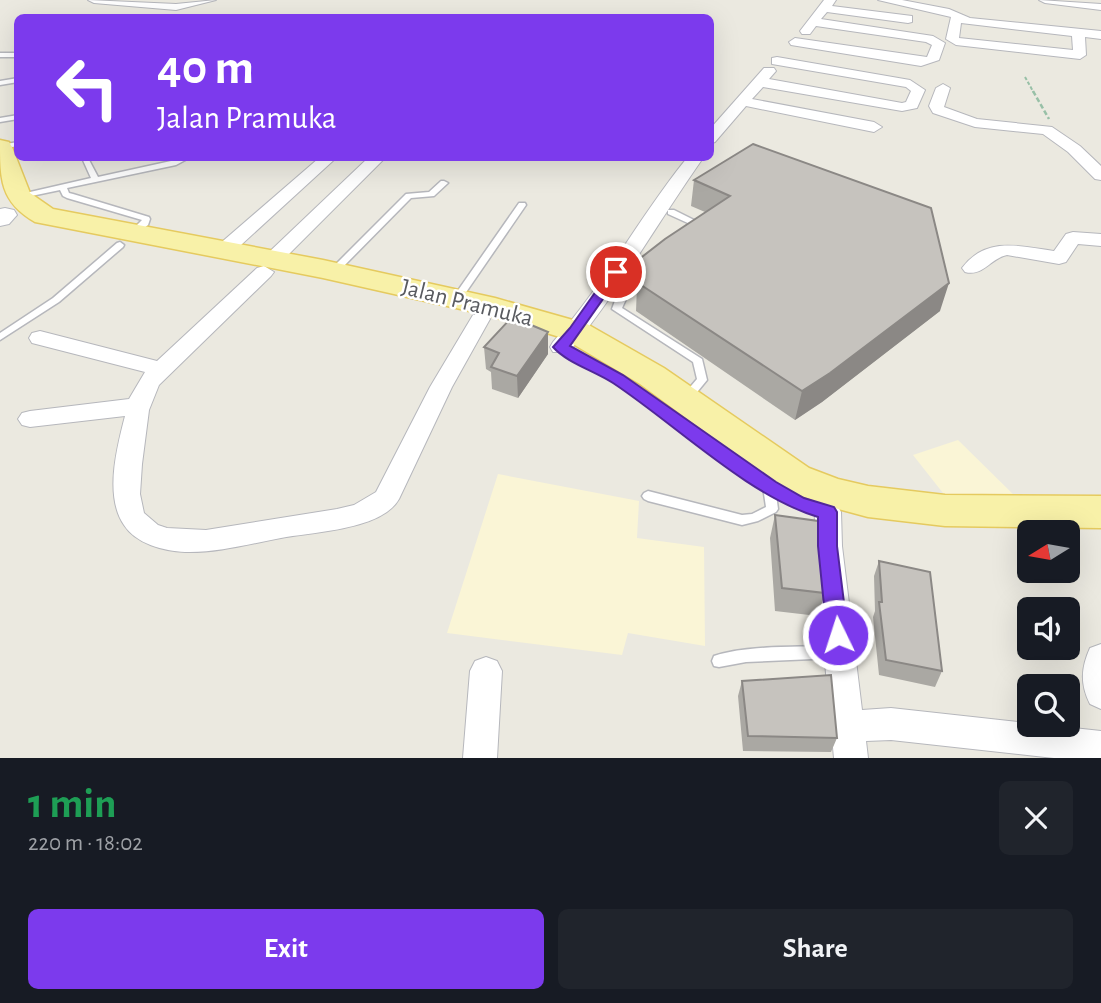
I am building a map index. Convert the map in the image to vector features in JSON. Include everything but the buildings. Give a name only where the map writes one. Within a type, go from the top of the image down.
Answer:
[{"type":"main road","points":[[6,210],[8,151]]},
{"type":"main road","name":"Jalan Pramuka","points":[[6,210],[23,223],[223,251],[269,265]]},
{"type":"main road","name":"Jalan Pramuka","points":[[127,239],[323,273],[469,309],[613,352],[795,478],[826,490],[894,505],[956,511],[1101,512]]},
{"type":"main road","name":"Jalan Pramuka","points":[[568,339],[617,378],[769,487],[798,504],[884,528],[960,535],[1017,535]]},
{"type":"main road","points":[[1080,535],[1101,535]]},
{"type":"street","points":[[93,0],[177,5],[202,0]]},
{"type":"street","points":[[154,2],[176,6],[210,0]]},
{"type":"street","points":[[884,0],[929,8],[951,20]]},
{"type":"street","points":[[1045,0],[1101,7]]},
{"type":"street","points":[[714,135],[827,4],[1101,35]]},
{"type":"street","points":[[951,20],[952,39],[1080,55],[1078,32]]},
{"type":"street","points":[[795,42],[921,62],[932,60],[939,43],[929,39],[814,22]]},
{"type":"street","points":[[760,82],[902,107],[912,105],[918,90],[910,83],[777,61]]},
{"type":"street","points":[[943,88],[936,106],[946,115],[975,123],[1048,130],[1074,149],[1101,175]]},
{"type":"street","points":[[745,102],[874,127]]},
{"type":"street","points":[[223,251],[325,161]]},
{"type":"street","points":[[374,161],[149,381],[141,395],[126,485],[133,519],[149,533],[170,539],[201,541],[366,512],[386,499],[441,387],[469,309]]},
{"type":"street","points":[[568,339],[652,215],[693,161]]},
{"type":"street","points":[[972,268],[997,250],[1007,249],[1059,258],[1073,238],[1101,240]]},
{"type":"street","points":[[40,338],[162,369]]},
{"type":"street","points":[[30,419],[139,406]]},
{"type":"street","points":[[828,512],[828,546],[849,742],[891,724],[1101,747]]},
{"type":"street","points":[[1101,658],[1097,667],[1101,694]]},
{"type":"street","points":[[480,758],[486,671]]},
{"type":"lane","points":[[86,161],[96,180]]},
{"type":"lane","points":[[6,210],[63,187],[178,161]]},
{"type":"lane","points":[[323,273],[410,196],[431,194],[444,183]]},
{"type":"lane","points":[[0,337],[56,300],[145,223],[146,219],[70,196],[63,187]]},
{"type":"lane","points":[[469,309],[522,205]]},
{"type":"lane","points":[[671,212],[706,228],[695,235]]},
{"type":"lane","points":[[662,257],[633,277],[617,309],[698,361],[702,380],[685,400]]},
{"type":"lane","points":[[648,496],[742,520],[754,518],[772,509],[769,487]]},
{"type":"lane","points":[[719,661],[746,656],[839,652]]},
{"type":"path","points":[[1025,77],[1048,116],[1048,130]]},
{"type":"shaded area","points":[[958,440],[1026,507],[954,507],[913,455]]},
{"type":"shaded area","points":[[498,474],[639,501],[637,538],[704,547],[705,646],[628,633],[622,655],[447,633]]},
{"type":"route","points":[[616,272],[604,292],[561,347],[617,378],[769,487],[798,504],[828,512],[828,546],[838,635]]}]
